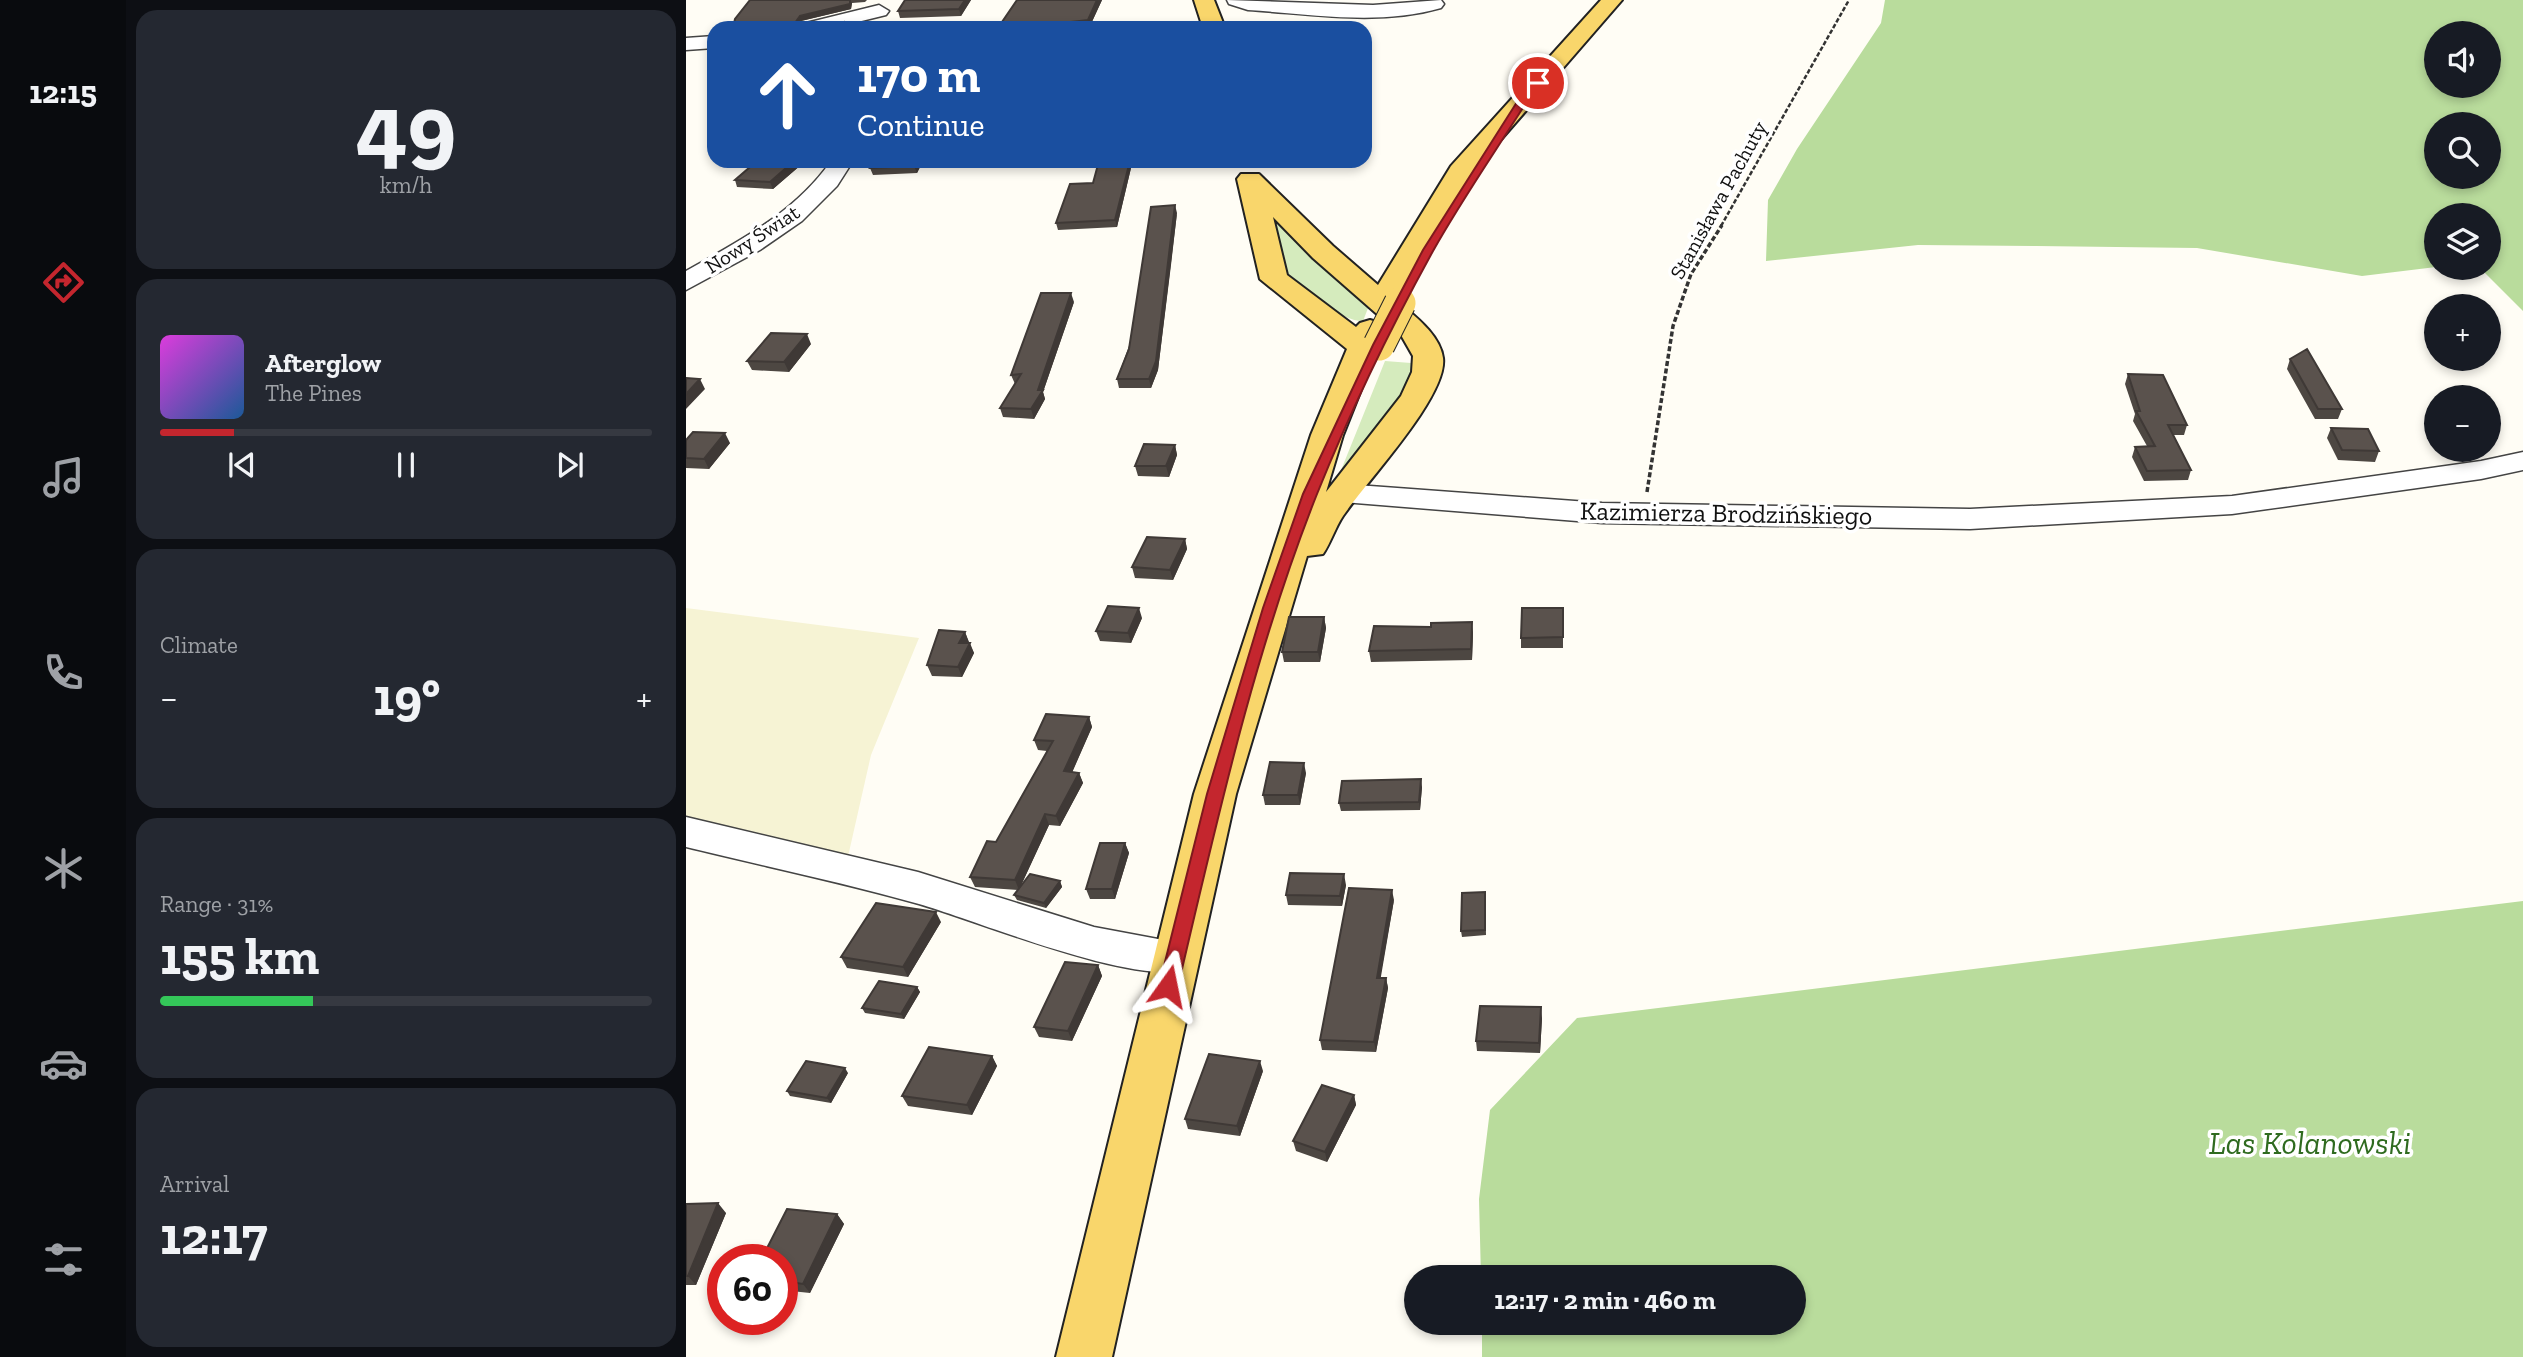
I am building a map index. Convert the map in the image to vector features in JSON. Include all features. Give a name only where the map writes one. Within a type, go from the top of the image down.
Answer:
[{"type":"main road","points":[[1204,0],[1212,21]]},
{"type":"main road","points":[[1084,1357],[1215,794],[1255,661],[1327,494],[1370,340],[1460,171],[1612,0]]},
{"type":"main road","points":[[1248,170],[1274,279],[1323,315],[1370,340]]},
{"type":"main road","points":[[1248,170],[1322,252],[1413,330],[1428,356],[1427,372],[1416,398],[1327,494]]},
{"type":"street","points":[[1237,0],[1248,4],[1378,10],[1420,10],[1434,4]]},
{"type":"street","points":[[842,21],[880,13]]},
{"type":"street","points":[[686,44],[707,42]]},
{"type":"street","name":"Nowy Świat","points":[[686,282],[759,240],[793,215],[833,178],[838,168]]},
{"type":"street","name":"Kazimierza Brodzińskiego","points":[[1327,494],[1644,514],[1970,519],[2219,505],[2481,470],[2523,461]]},
{"type":"street","points":[[686,832],[905,885],[1094,944],[1175,957]]},
{"type":"path","name":"Stanisława Pachuty","points":[[1644,514],[1673,326],[1691,274],[1734,205],[1849,0]]},
{"type":"shaded area","points":[[686,608],[919,638],[871,755],[847,861],[686,819]]},
{"type":"green space","points":[[1885,0],[2523,0],[2523,311],[2492,280],[2501,280],[2501,203],[2424,203],[2424,268],[2362,276],[2197,248],[1918,245],[1766,261],[1768,200],[1797,149],[1881,23]]},
{"type":"green space","points":[[1267,209],[1327,270],[1370,303],[1363,321],[1333,311],[1309,296],[1291,280],[1280,258]]},
{"type":"green space","points":[[1385,361],[1411,363],[1412,378],[1404,396],[1327,505]]},
{"type":"green space","name":"Las Kolanowski","points":[[2523,901],[2523,1357],[1482,1357],[1482,1335],[1806,1335],[1806,1265],[1481,1265],[1479,1199],[1490,1110],[1577,1018]]},
{"type":"building","points":[[750,0],[850,0],[850,4],[800,16],[796,21],[735,19]]},
{"type":"building","points":[[905,0],[965,0],[959,9],[898,11]]},
{"type":"building","points":[[1017,0],[1097,0],[1088,20],[1003,21]]},
{"type":"building","points":[[749,168],[786,168],[770,182],[735,180]]},
{"type":"building","points":[[1097,168],[1128,168],[1115,220],[1056,223],[1070,184],[1093,183]]},
{"type":"building","points":[[1175,205],[1156,361],[1149,379],[1117,379],[1129,349],[1151,207]]},
{"type":"building","points":[[1041,293],[1071,293],[1038,390],[1043,390],[1031,409],[1000,408],[1021,374],[1011,375]]},
{"type":"building","points":[[771,333],[807,334],[784,362],[747,361]]},
{"type":"building","points":[[2307,349],[2342,409],[2318,409],[2290,359]]},
{"type":"building","points":[[2128,374],[2163,375],[2187,425],[2168,425],[2191,470],[2147,471],[2135,447],[2155,446],[2136,411],[2140,411]]},
{"type":"building","points":[[686,378],[700,379],[686,394]]},
{"type":"building","points":[[2331,428],[2368,429],[2379,451],[2342,450]]},
{"type":"building","points":[[693,432],[725,433],[704,459],[686,458],[686,440]]},
{"type":"building","points":[[1144,444],[1175,445],[1166,466],[1135,466]]},
{"type":"building","points":[[1147,537],[1185,539],[1170,570],[1132,567]]},
{"type":"building","points":[[1108,606],[1139,608],[1128,633],[1096,631]]},
{"type":"building","points":[[1522,608],[1563,608],[1563,637],[1521,638]]},
{"type":"building","points":[[1289,617],[1324,617],[1318,652],[1282,652]]},
{"type":"building","points":[[1472,622],[1471,649],[1369,651],[1374,626],[1431,627],[1431,623]]},
{"type":"building","points":[[939,630],[965,632],[959,643],[970,643],[958,667],[927,665]]},
{"type":"building","points":[[1046,714],[1089,717],[1064,771],[1079,773],[1056,816],[1045,814],[1015,880],[970,877],[987,841],[996,842],[1053,741],[1034,740]]},
{"type":"building","points":[[1270,762],[1304,763],[1298,795],[1263,795]]},
{"type":"building","points":[[1421,779],[1419,802],[1339,803],[1342,781]]},
{"type":"building","points":[[1100,843],[1125,843],[1112,889],[1086,889]]},
{"type":"building","points":[[1290,873],[1344,874],[1340,896],[1286,895]]},
{"type":"building","points":[[1030,874],[1060,881],[1044,903],[1014,895]]},
{"type":"building","points":[[1349,888],[1392,890],[1377,978],[1386,978],[1374,1042],[1320,1040]]},
{"type":"building","points":[[1485,892],[1485,930],[1461,931],[1462,893]]},
{"type":"building","points":[[876,903],[936,912],[903,967],[841,957]]},
{"type":"building","points":[[1065,962],[1098,965],[1068,1031],[1034,1027]]},
{"type":"building","points":[[879,981],[917,987],[901,1014],[862,1008]]},
{"type":"building","points":[[1480,1006],[1541,1007],[1539,1043],[1476,1041]]},
{"type":"building","points":[[929,1047],[992,1056],[967,1105],[902,1096]]},
{"type":"building","points":[[1209,1054],[1260,1061],[1237,1126],[1185,1119]]},
{"type":"building","points":[[806,1061],[845,1068],[827,1098],[787,1091]]},
{"type":"building","points":[[1322,1085],[1354,1095],[1325,1152],[1293,1141]]},
{"type":"building","points":[[718,1203],[688,1276],[686,1276],[686,1204]]},
{"type":"building","points":[[787,1209],[837,1214],[803,1284],[798,1283],[798,1244],[769,1244]]},
{"type":"route","points":[[1168,986],[1215,794],[1270,608],[1310,494],[1379,345],[1429,250],[1478,169],[1522,102],[1538,83]]}]
